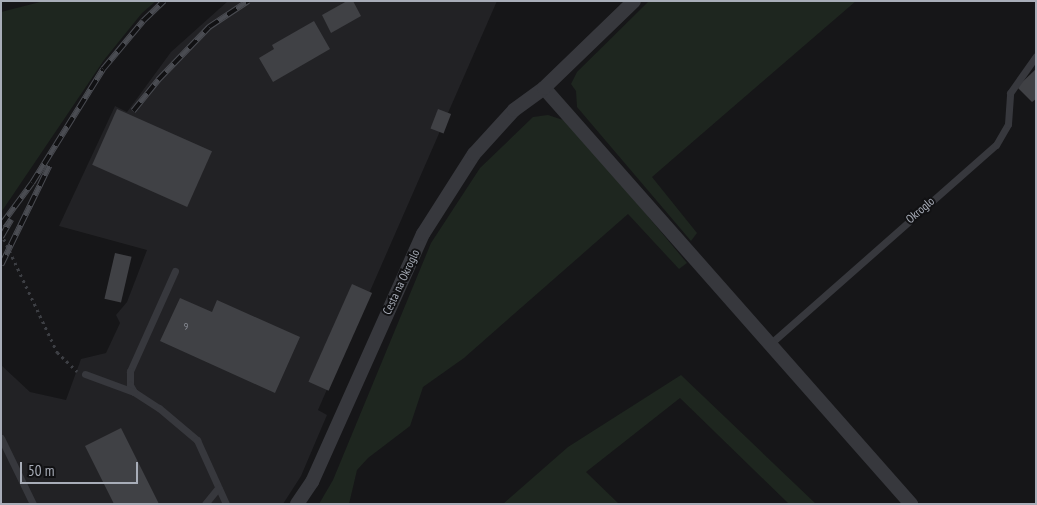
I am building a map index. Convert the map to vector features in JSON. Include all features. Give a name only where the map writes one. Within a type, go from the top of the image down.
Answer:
[{"type":"street","name":"Cesta na Okroglo","points":[[297,504],[312,482],[423,234],[474,154],[514,110],[544,88],[634,1]]},
{"type":"street","points":[[544,88],[911,504]]},
{"type":"lane","name":"Okroglo","points":[[770,344],[996,145],[1008,124],[1010,93],[1036,56]]},
{"type":"lane","points":[[134,392],[130,385],[130,371],[175,271]]},
{"type":"lane","points":[[85,374],[134,392],[160,408],[197,440],[226,504]]},
{"type":"lane","points":[[1,438],[34,504]]},
{"type":"lane","points":[[205,504],[218,488]]},
{"type":"path","points":[[1,233],[57,352],[74,370],[85,374]]},
{"type":"shaded area","points":[[44,1],[156,1],[142,13],[104,60],[2,211],[1,12]]},
{"type":"shaded area","points":[[228,1],[497,1],[318,410],[327,415],[301,476],[283,504],[1,504],[1,365],[30,392],[66,400],[81,359],[106,353],[120,323],[116,315],[127,302],[147,250],[59,226],[115,106],[127,112],[171,52]]},
{"type":"shaded area","points":[[649,1],[856,1],[652,177],[697,233],[691,241],[577,107],[576,91],[571,84],[577,72]]},
{"type":"shaded area","points":[[548,115],[563,120],[575,129],[687,263],[679,269],[628,214],[464,358],[423,387],[410,426],[368,458],[357,470],[349,504],[319,504],[333,480],[431,243],[480,168],[533,117]]},
{"type":"shaded area","points":[[681,375],[816,504],[789,504],[680,398],[586,472],[619,504],[503,504],[568,447]]},
{"type":"building","points":[[347,1],[353,1],[361,16],[331,33],[322,15]]},
{"type":"building","points":[[314,21],[330,49],[273,82],[259,58],[274,49],[272,45]]},
{"type":"building","points":[[1036,69],[1036,99],[1032,102],[1017,87]]},
{"type":"building","points":[[117,109],[212,151],[187,207],[92,165]]},
{"type":"building","points":[[438,109],[451,114],[444,134],[430,129]]},
{"type":"building","points":[[115,253],[132,257],[121,303],[104,299]]},
{"type":"building","points":[[352,284],[372,293],[329,391],[308,382]]},
{"type":"building","points":[[180,298],[212,312],[217,300],[300,337],[275,393],[160,341]]},
{"type":"building","points":[[121,428],[159,504],[114,504],[85,446]]},
{"type":"railway","points":[[1,225],[32,183],[103,69],[143,21],[164,1]]},
{"type":"railway","points":[[133,111],[158,80],[209,27],[248,1]]},
{"type":"railway","points":[[1,265],[49,166]]},
{"type":"railway","points":[[1,237],[11,220]]}]
